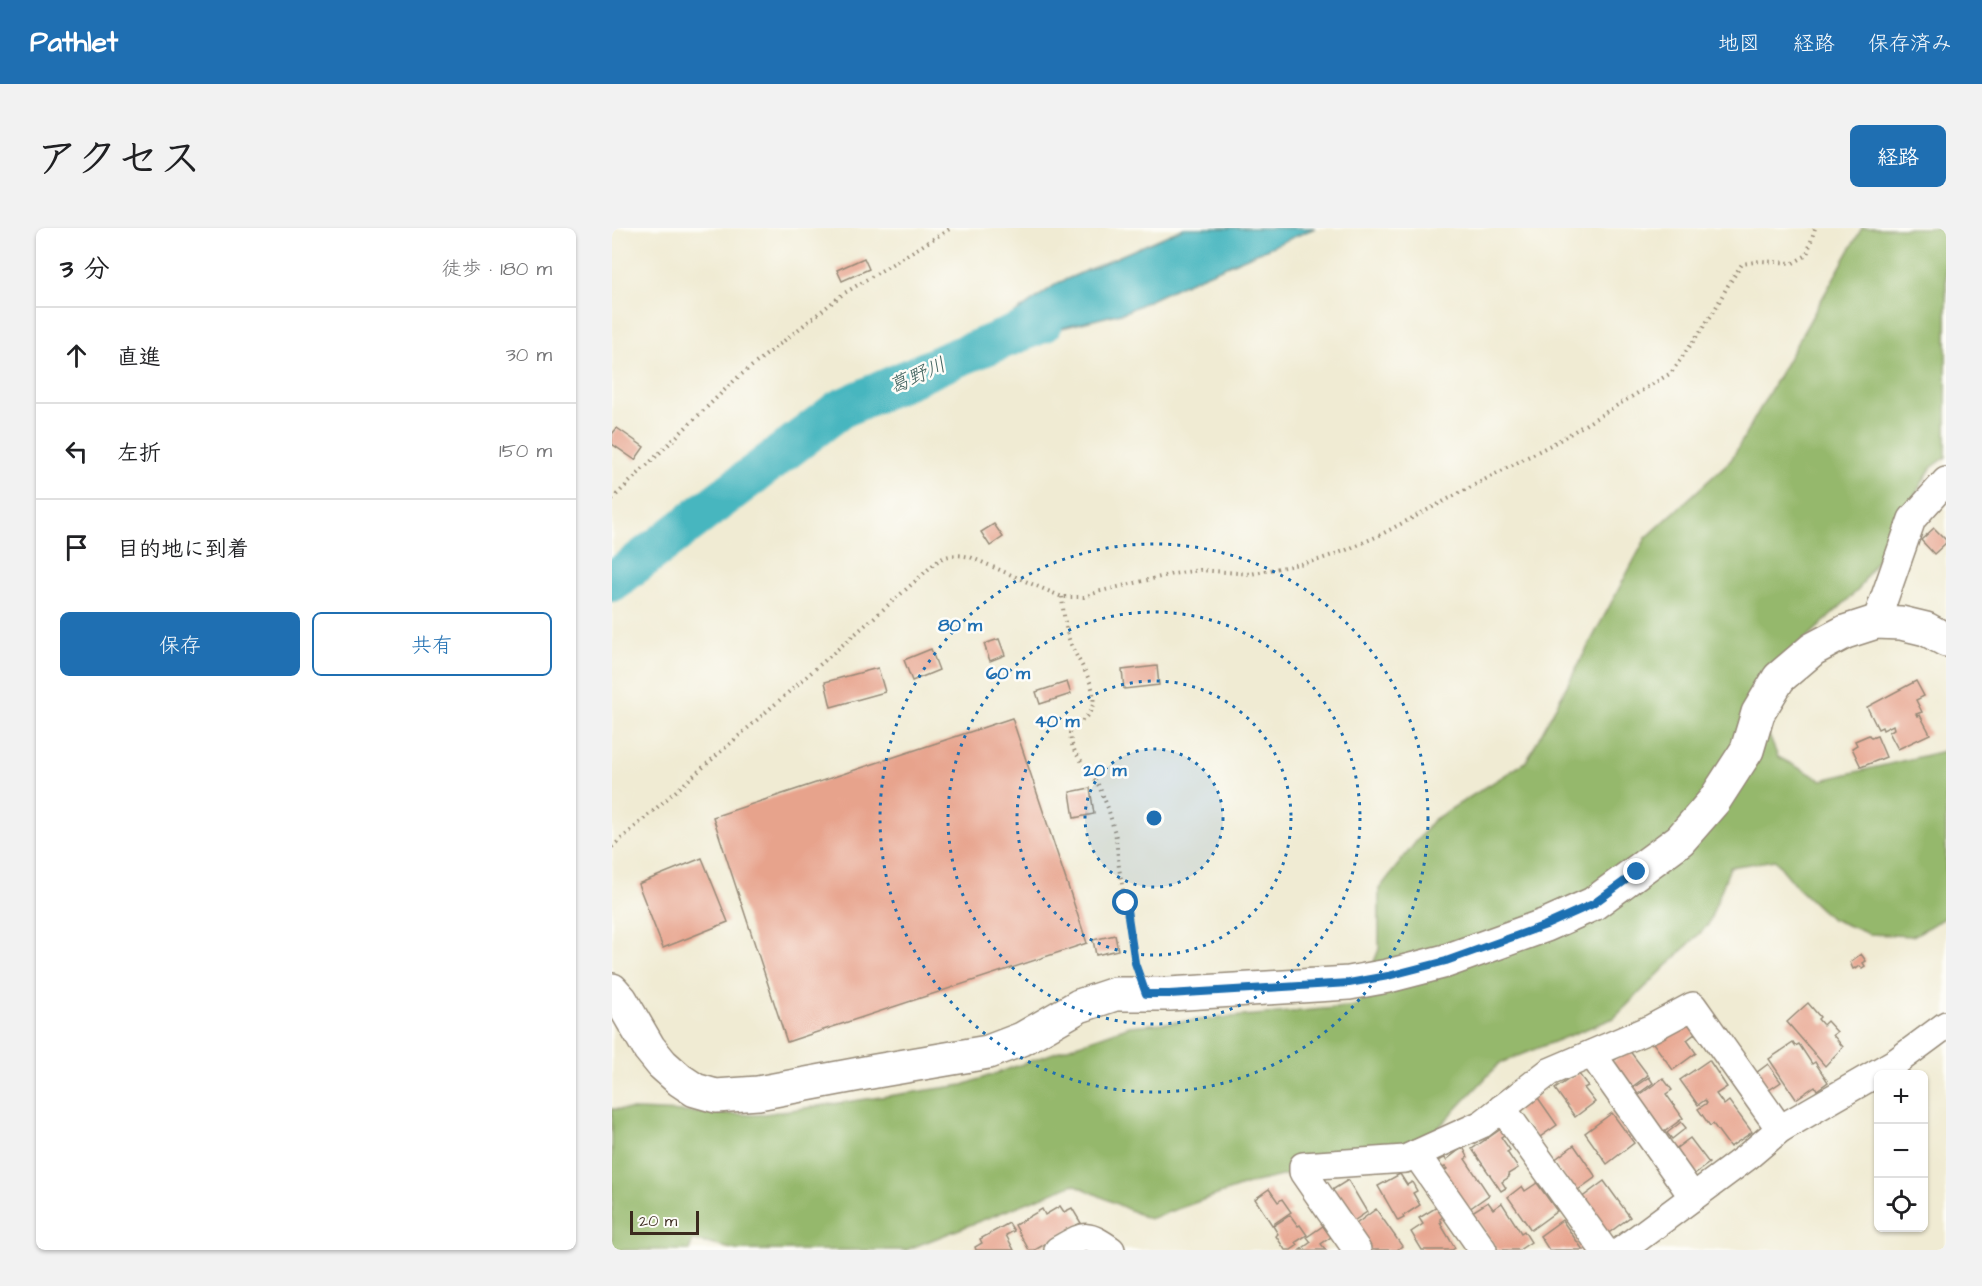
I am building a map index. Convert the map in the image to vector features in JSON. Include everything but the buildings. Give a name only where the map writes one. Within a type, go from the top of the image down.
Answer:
[{"type":"street","points":[[1876,622],[1912,519],[1946,481]]},
{"type":"street","points":[[612,990],[621,1000],[649,1048],[662,1064],[694,1090],[716,1096],[758,1093],[988,1052],[1022,1039],[1079,1006],[1115,994],[1349,983],[1446,961],[1546,925],[1593,904],[1680,840],[1714,801],[1747,750],[1758,713],[1779,678],[1813,649],[1845,632],[1876,622],[1901,623],[1926,630],[1946,640]]},
{"type":"street","points":[[1357,1250],[1302,1172],[1303,1166],[1405,1159],[1482,1124],[1549,1072],[1652,1028],[1693,1006],[1780,1129]]},
{"type":"street","points":[[1622,1250],[1747,1157],[1780,1129],[1896,1062],[1946,1025]]},
{"type":"street","points":[[1592,1054],[1693,1197]]},
{"type":"street","points":[[1502,1108],[1605,1250]]},
{"type":"street","points":[[1416,1154],[1483,1250]]},
{"type":"street","points":[[1059,1250],[1082,1237],[1092,1237],[1111,1250]]},
{"type":"path","points":[[612,499],[737,378],[843,294],[951,228]]},
{"type":"path","points":[[612,847],[938,560],[957,554],[970,557],[1062,597],[1084,597],[1173,574],[1200,570],[1251,574],[1318,560],[1378,536],[1558,441],[1671,373],[1713,314],[1742,264],[1760,261],[1792,263],[1807,255],[1815,228]]},
{"type":"path","points":[[1062,597],[1069,639],[1092,688],[1093,697],[1093,705],[1086,717],[1070,733],[1071,742],[1075,752],[1099,786],[1108,808],[1116,837],[1135,963],[1146,994]]},
{"type":"green space","points":[[1862,228],[1946,228],[1946,457],[1931,468],[1859,589],[1750,691],[1778,757],[1822,780],[1946,751],[1946,917],[1913,936],[1869,934],[1830,918],[1797,887],[1775,860],[1730,867],[1708,925],[1614,1018],[1500,1063],[1423,1144],[1251,1183],[1149,1219],[1074,1184],[906,1250],[737,1250],[693,1240],[689,1250],[612,1250],[612,1109],[757,1115],[963,1085],[1130,1026],[1357,1006],[1379,949],[1379,889],[1433,820],[1526,762],[1646,538],[1731,460]]},
{"type":"water","points":[[1184,228],[1315,228],[1125,312],[1054,330],[1002,352],[992,349],[994,328],[1058,283]]},
{"type":"waterway","name":"葛野川","points":[[612,582],[840,409],[953,359],[1043,323]]},
{"type":"route","points":[[1126,903],[1135,963],[1146,994],[1169,994],[1349,983],[1446,961],[1546,925],[1593,904],[1637,872]]}]
